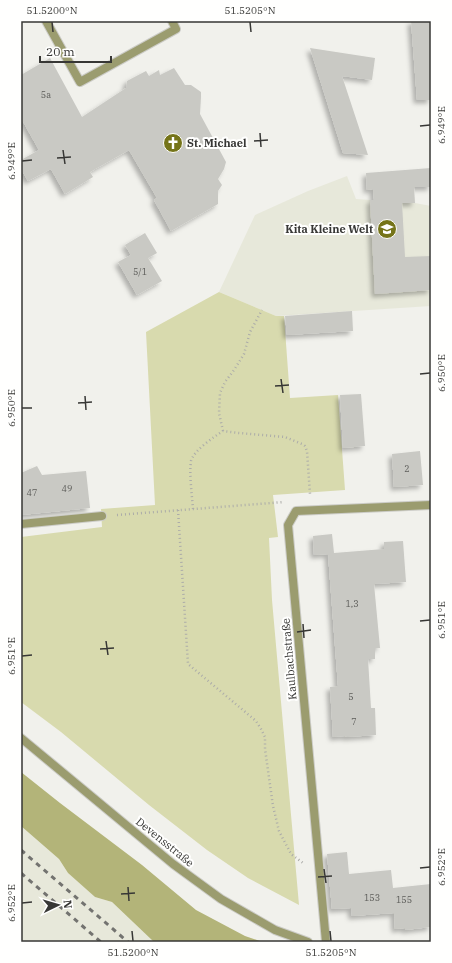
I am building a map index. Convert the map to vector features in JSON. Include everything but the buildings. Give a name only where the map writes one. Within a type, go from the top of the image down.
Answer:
[{"type":"street","points":[[46,21],[80,82],[176,29],[172,21]]},
{"type":"street","points":[[296,512],[431,505]]},
{"type":"street","name":"Kaulbachstraße","points":[[296,512],[288,525],[326,942]]},
{"type":"street","points":[[21,524],[102,516]]},
{"type":"street","name":"Devensstraße","points":[[21,738],[173,864],[221,899],[275,930],[308,942]]},
{"type":"path","points":[[223,431],[219,413],[220,393],[225,382],[244,354],[250,332],[262,310]]},
{"type":"path","points":[[193,509],[191,461],[197,452],[223,431],[285,436],[305,446],[307,451],[312,511]]},
{"type":"path","points":[[102,516],[286,502],[296,512]]},
{"type":"path","points":[[178,510],[188,664],[256,721],[265,738],[272,806],[280,831],[291,854],[320,874]]},
{"type":"shaded area","points":[[347,176],[356,199],[415,203],[431,206],[431,306],[276,316],[219,292],[255,215],[308,191]]},
{"type":"shaded area","points":[[21,826],[59,859],[68,873],[95,897],[112,902],[154,942],[21,942]]},
{"type":"green space","points":[[219,292],[276,316],[284,316],[290,398],[338,395],[345,490],[273,495],[278,537],[269,538],[272,600],[299,905],[248,878],[207,850],[149,805],[61,732],[21,702],[21,537],[102,527],[101,509],[155,505],[146,332]]},
{"type":"green space","points":[[21,772],[142,865],[196,910],[245,936],[263,942],[154,942],[112,902],[95,897],[68,873],[59,859],[21,826]]},
{"type":"railway","points":[[21,850],[128,942]]},
{"type":"railway","points":[[21,873],[101,942]]},
{"type":"place","name":"St. Michael","points":[[173,143]]},
{"type":"place","name":"Kita Kleine Welt","points":[[387,229]]}]
